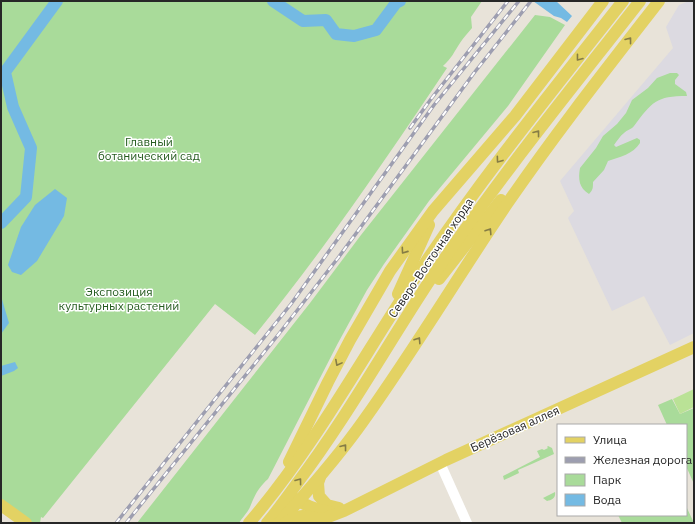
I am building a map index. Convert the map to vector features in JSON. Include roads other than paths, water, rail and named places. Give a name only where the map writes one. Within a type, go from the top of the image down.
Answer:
[{"type":"main road","points":[[250,523],[274,489],[328,382],[369,306],[390,271],[414,236],[453,187],[515,116],[603,1]]},
{"type":"main road","name":"Северо-Восточная хорда","points":[[250,523],[309,445],[420,270],[455,220],[504,154],[623,1]]},
{"type":"main road","name":"Северо-Восточная хорда","points":[[267,523],[312,464],[466,227],[514,162],[640,1]]},
{"type":"main road","points":[[402,324],[449,267],[503,197],[548,144],[659,2]]},
{"type":"main road","points":[[279,523],[320,477],[363,422],[548,144]]},
{"type":"main road","points":[[382,331],[429,226],[453,187]]},
{"type":"main road","name":"Берёзовая аллея","points":[[285,523],[296,517],[323,519],[349,509],[440,463],[694,347]]},
{"type":"main road","points":[[320,477],[317,490],[318,496],[322,501],[335,508],[349,509]]},
{"type":"main road","points":[[274,489],[296,504],[304,514],[314,518]]},
{"type":"main road","points":[[296,504],[337,514]]},
{"type":"main road","points":[[1,505],[26,523]]},
{"type":"street","points":[[440,463],[467,523]]},
{"type":"water","points":[[533,1],[556,1],[572,16],[567,22],[554,16]]},
{"type":"water","points":[[55,189],[67,198],[64,216],[37,261],[21,275],[12,272],[8,265],[21,227],[35,205]]},
{"type":"water","points":[[1,296],[9,323],[1,334]]},
{"type":"water","points":[[15,362],[18,368],[1,376],[1,366]]},
{"type":"waterway","points":[[1,223],[26,197],[31,148],[13,107],[5,72],[57,1]]},
{"type":"waterway","points":[[273,1],[303,21],[326,20],[336,34],[354,36],[376,30],[396,3],[400,1]]},
{"type":"railway","points":[[410,128],[508,1]]},
{"type":"railway","points":[[116,523],[291,304],[434,105],[519,1]]},
{"type":"railway","points":[[126,523],[278,335],[338,258],[474,73],[531,1]]},
{"type":"park label","name":"Главный ботанический сад","points":[[149,149]]},
{"type":"park label","name":"Экспозиция культурных растений","points":[[119,299]]}]
